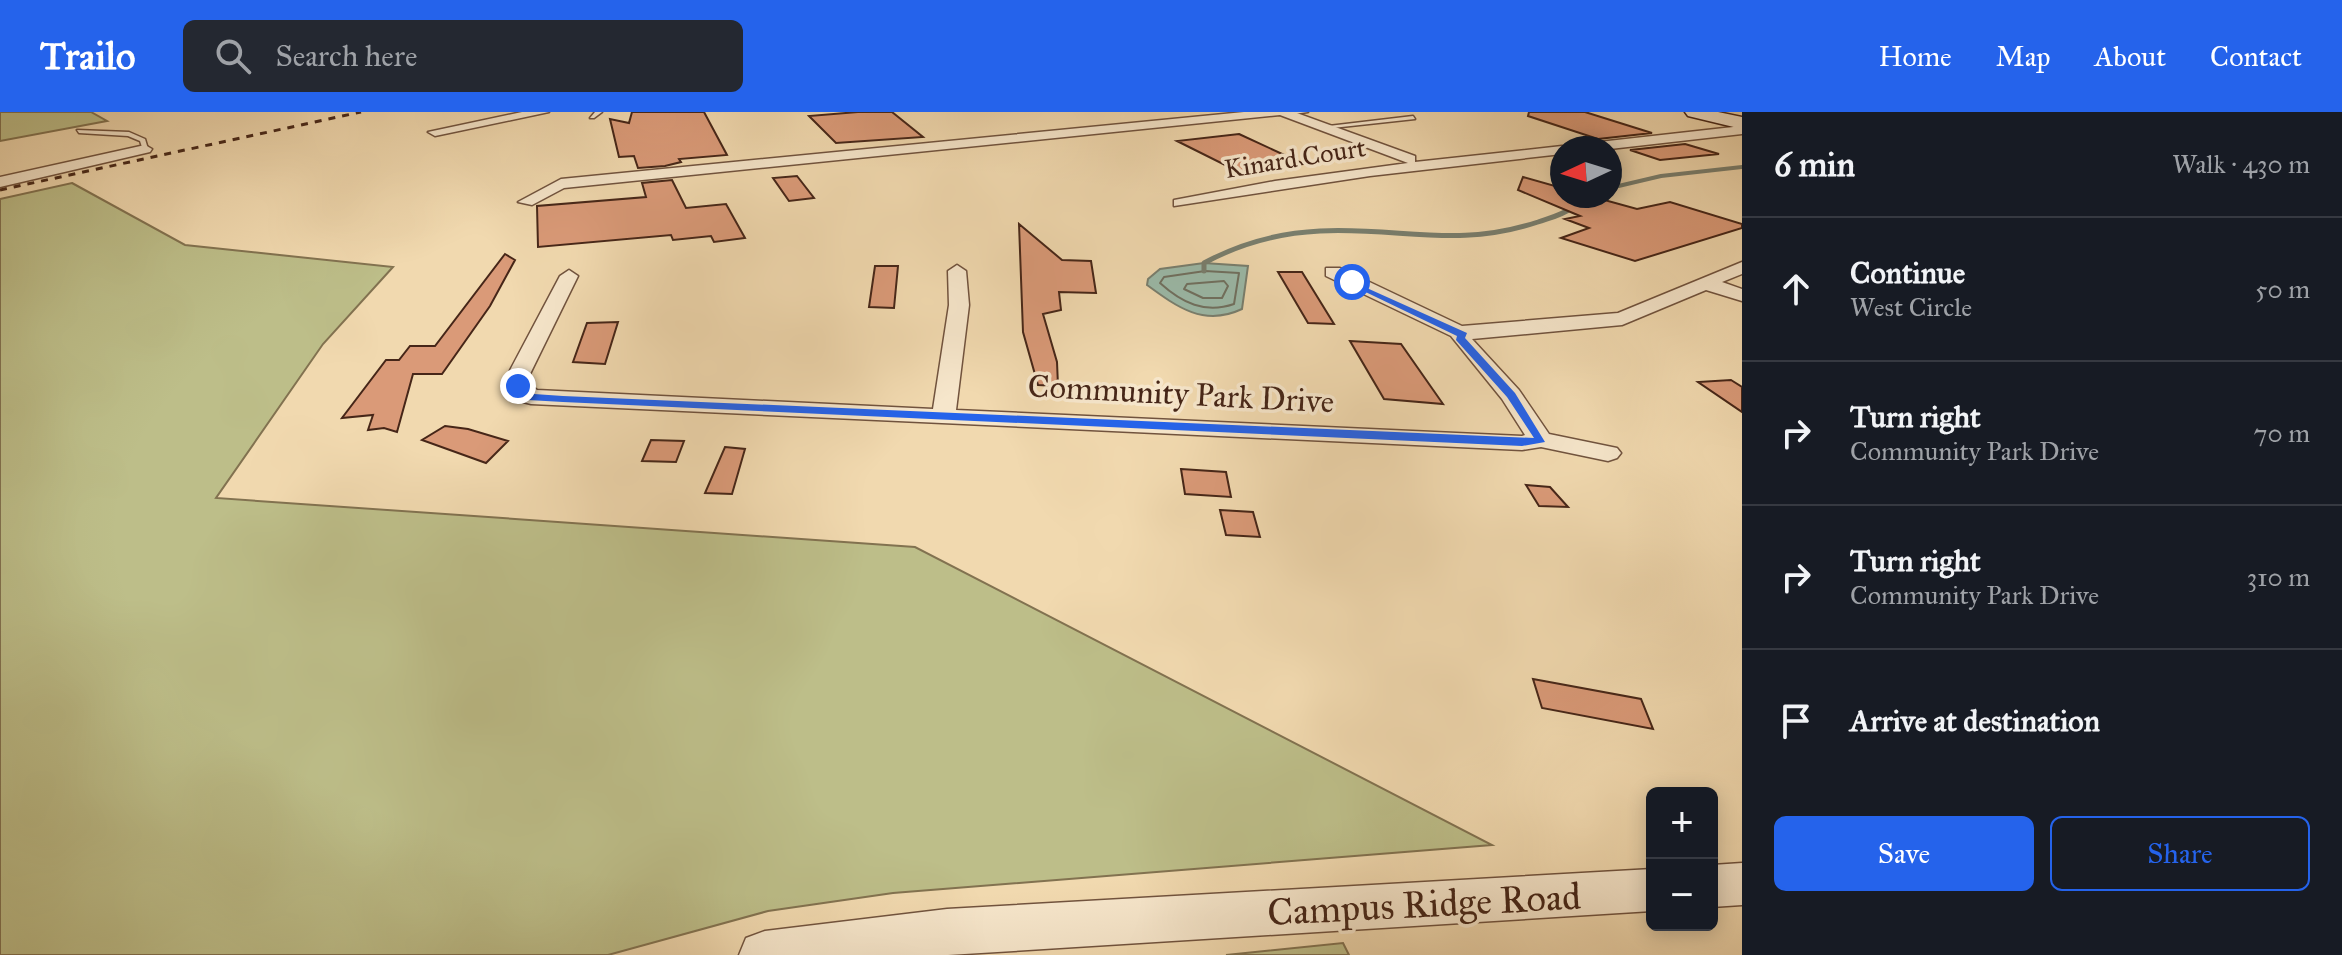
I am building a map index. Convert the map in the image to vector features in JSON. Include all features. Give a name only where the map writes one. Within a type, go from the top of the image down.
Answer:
[{"type":"main road","points":[[1694,112],[1742,123]]},
{"type":"street","points":[[435,132],[543,112]]},
{"type":"street","points":[[526,202],[561,184],[1283,113],[1410,159]]},
{"type":"street","points":[[1622,143],[1742,130]]},
{"type":"street","points":[[0,182],[145,149]]},
{"type":"street","name":"Kinard Court","points":[[1180,203],[1232,191],[1371,170],[1550,151]]},
{"type":"street","points":[[1541,440],[1511,395],[1460,338],[1468,331],[1622,319],[1742,267]]},
{"type":"street","points":[[944,415],[959,305],[957,271]]},
{"type":"street","points":[[1333,272],[1464,335]]},
{"type":"street","name":"Community Park Drive","points":[[569,276],[518,376],[518,386],[531,397],[1522,443],[1541,440],[1608,453]]},
{"type":"street","points":[[1708,284],[1742,295]]},
{"type":"street","points":[[1718,886],[1742,884]]},
{"type":"street","name":"Campus Ridge Road","points":[[765,955],[792,949],[947,932],[1646,890]]},
{"type":"lane","points":[[1283,113],[1305,112]]},
{"type":"lane","points":[[1323,127],[1413,118]]},
{"type":"lane","points":[[79,131],[129,134],[143,140],[145,149]]},
{"type":"green space","points":[[0,112],[91,112],[107,121],[0,141]]},
{"type":"green space","points":[[72,183],[185,245],[393,267],[323,344],[216,498],[915,547],[1492,845],[893,893],[768,911],[608,955],[0,955],[0,199]]},
{"type":"green space","points":[[1343,943],[1349,955],[1226,955]]},
{"type":"water","points":[[1204,263],[1248,266],[1242,309],[1215,316],[1203,315],[1180,307],[1147,285],[1148,279],[1160,269]]},
{"type":"building","points":[[632,112],[704,112],[727,155],[679,159],[681,162],[665,166],[638,168],[634,156],[619,157],[610,119],[629,123]]},
{"type":"building","points":[[892,112],[923,137],[836,143],[809,116]]},
{"type":"building","points":[[1529,112],[1585,112],[1652,133],[1589,136],[1528,116]]},
{"type":"building","points":[[1239,134],[1304,164],[1239,172],[1177,141]]},
{"type":"building","points":[[1685,144],[1719,154],[1660,160],[1630,150]]},
{"type":"building","points":[[797,176],[814,198],[789,201],[773,178]]},
{"type":"building","points":[[1523,177],[1550,185],[1550,203],[1518,190]]},
{"type":"building","points":[[672,180],[686,208],[726,204],[745,238],[714,242],[711,236],[673,240],[671,235],[538,247],[537,206],[646,197],[642,183]]},
{"type":"building","points":[[1670,202],[1742,224],[1742,228],[1635,261],[1561,238],[1589,228],[1565,219],[1580,216],[1561,208],[1622,208],[1622,205],[1637,209]]},
{"type":"building","points":[[1019,224],[1062,260],[1091,261],[1096,293],[1059,292],[1061,310],[1043,314],[1057,362],[1058,386],[1038,385],[1023,332]]},
{"type":"building","points":[[505,254],[515,260],[490,306],[442,374],[413,374],[397,432],[384,428],[368,430],[373,415],[342,418],[386,360],[399,360],[410,346],[435,346]]},
{"type":"building","points":[[875,266],[898,266],[894,308],[869,307]]},
{"type":"building","points":[[1278,272],[1302,272],[1334,324],[1308,323]]},
{"type":"building","points":[[618,322],[605,364],[573,362],[587,323]]},
{"type":"building","points":[[1350,341],[1401,344],[1443,404],[1384,399]]},
{"type":"building","points":[[1731,380],[1742,387],[1742,412],[1698,382]]},
{"type":"building","points":[[445,426],[468,429],[508,441],[486,463],[422,440]]},
{"type":"building","points":[[651,440],[684,441],[676,462],[642,461]]},
{"type":"building","points":[[725,447],[745,449],[732,494],[705,493]]},
{"type":"building","points":[[1181,469],[1226,472],[1231,497],[1185,494]]},
{"type":"building","points":[[1526,485],[1550,487],[1568,507],[1539,506]]},
{"type":"building","points":[[1220,510],[1253,512],[1260,537],[1226,535]]},
{"type":"building","points":[[1533,679],[1641,699],[1653,729],[1542,708]]},
{"type":"waterway","points":[[1622,185],[1661,176],[1742,167]]},
{"type":"waterway","points":[[1204,271],[1204,263],[1232,250],[1289,234],[1320,231],[1455,236],[1481,234],[1538,222],[1571,208]]},
{"type":"railway","points":[[0,190],[361,112]]},
{"type":"route","points":[[518,386],[531,397],[563,399],[1522,443],[1541,440],[1511,395],[1460,338],[1464,335],[1411,313],[1352,282]]}]
